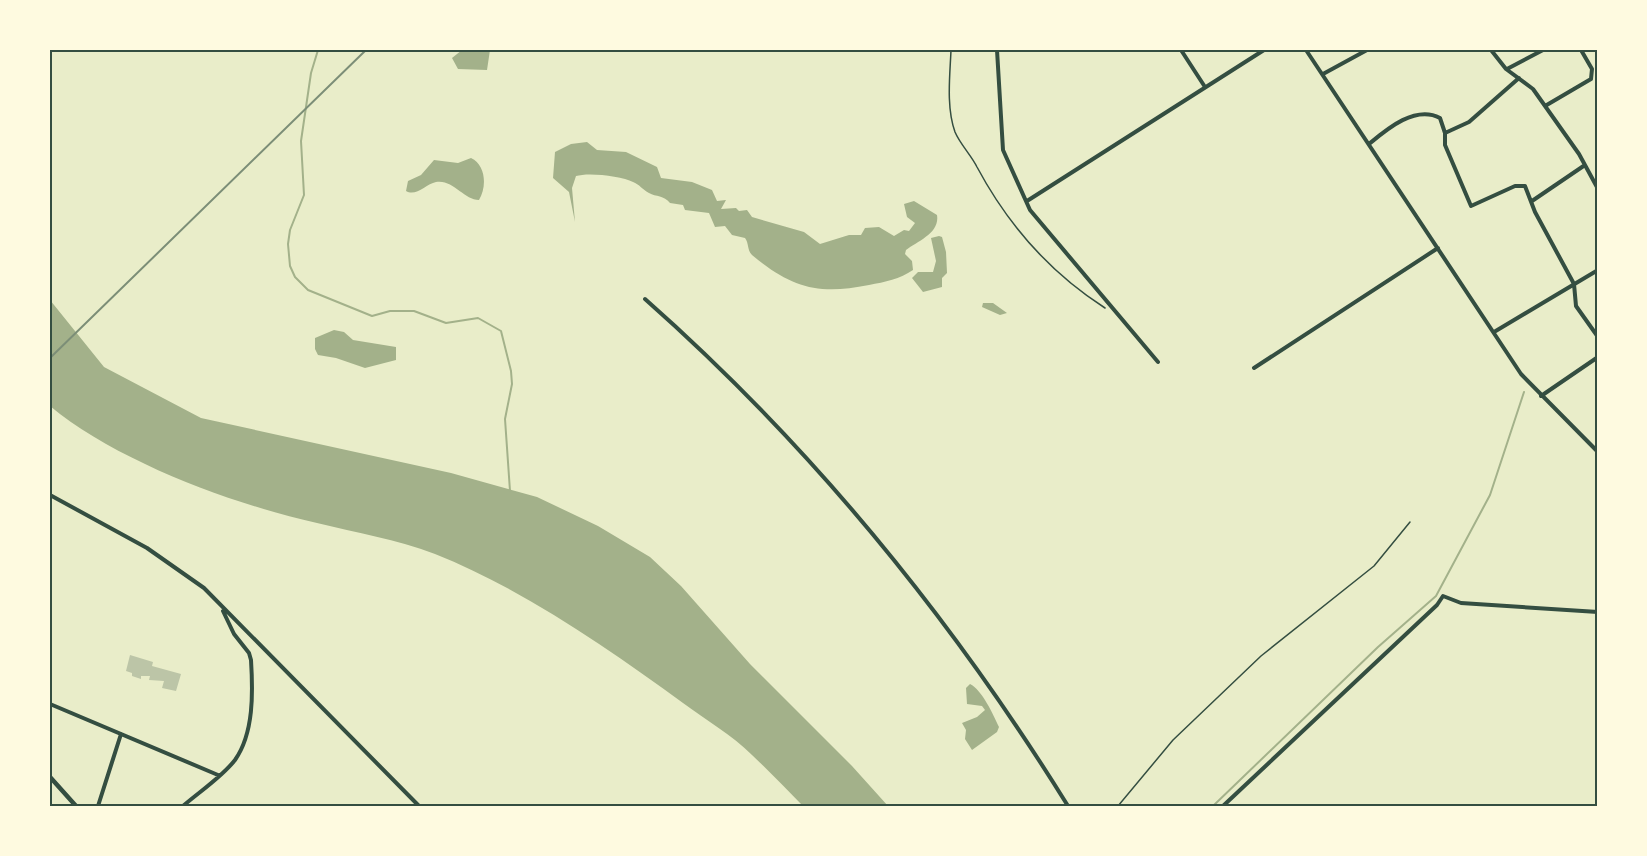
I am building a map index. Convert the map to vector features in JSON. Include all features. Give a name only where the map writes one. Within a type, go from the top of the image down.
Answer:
[{"type":"street","points":[[997,50],[1003,150],[1030,210],[1158,362]]},
{"type":"street","points":[[1181,50],[1205,87]]},
{"type":"street","points":[[1027,201],[1264,50]]},
{"type":"street","points":[[1306,50],[1521,374],[1598,452]]},
{"type":"street","points":[[1323,74],[1367,50]]},
{"type":"street","points":[[1491,50],[1506,69],[1533,89],[1585,165],[1598,189]]},
{"type":"street","points":[[1506,69],[1543,50]]},
{"type":"street","points":[[1545,106],[1591,79],[1592,69],[1581,50]]},
{"type":"street","points":[[1445,133],[1477,116],[1518,78]]},
{"type":"street","points":[[1368,144],[1392,126],[1423,114],[1440,118],[1445,133],[1445,145],[1471,206],[1515,186],[1525,186],[1534,212],[1574,284],[1576,306],[1598,337]]},
{"type":"street","points":[[1532,201],[1585,165]]},
{"type":"street","points":[[1254,368],[1438,248]]},
{"type":"street","points":[[1494,332],[1598,270]]},
{"type":"street","points":[[645,299],[695,344],[800,450],[882,546],[957,642],[1068,807]]},
{"type":"street","points":[[1541,396],[1598,357]]},
{"type":"street","points":[[50,495],[167,560],[204,588],[419,807]]},
{"type":"street","points":[[1223,807],[1437,605],[1443,596],[1461,603],[1598,612]]},
{"type":"street","points":[[183,807],[234,761],[247,735],[251,672],[249,653],[234,634],[223,609]]},
{"type":"street","points":[[50,704],[218,775]]},
{"type":"street","points":[[98,807],[121,734]]},
{"type":"street","points":[[50,777],[76,807]]},
{"type":"path","points":[[951,50],[950,88],[955,133],[1000,207],[1022,237],[1050,265],[1118,316]]},
{"type":"path","points":[[1118,807],[1173,740],[1262,656],[1374,566],[1410,522]]},
{"type":"shaded area","points":[[462,50],[490,50],[487,70],[458,69],[452,58]]},
{"type":"shaded area","points":[[587,142],[597,150],[626,152],[657,167],[661,178],[692,182],[712,190],[717,201],[726,200],[721,209],[747,210],[752,217],[804,232],[820,244],[849,235],[861,235],[865,228],[879,227],[894,236],[904,230],[909,231],[915,223],[907,217],[904,204],[914,201],[937,215],[937,221],[932,232],[906,250],[905,254],[912,261],[913,270],[903,276],[851,288],[820,289],[806,286],[793,282],[766,266],[750,253],[745,238],[732,235],[725,226],[715,227],[709,213],[685,210],[683,205],[670,203],[663,197],[649,193],[635,183],[621,178],[596,175],[576,176],[572,188],[575,222],[569,192],[553,178],[555,152],[571,144]]},
{"type":"shaded area","points":[[471,158],[480,166],[484,177],[482,195],[479,200],[468,197],[453,186],[442,182],[432,183],[414,192],[406,191],[408,181],[421,175],[434,160],[458,163]]},
{"type":"shaded area","points":[[942,237],[946,252],[947,273],[942,278],[942,287],[923,292],[912,278],[918,272],[933,272],[936,261],[931,238]]},
{"type":"shaded area","points":[[50,300],[104,367],[201,418],[451,473],[537,497],[598,526],[650,557],[681,586],[750,664],[852,766],[888,806],[803,806],[736,741],[655,682],[564,621],[467,568],[406,544],[284,515],[213,492],[176,478],[108,445],[50,406]]},
{"type":"shaded area","points":[[983,303],[993,303],[1007,313],[1000,315],[982,307]]},
{"type":"shaded area","points":[[334,330],[344,332],[353,340],[396,347],[396,360],[365,368],[336,358],[318,355],[315,349],[315,338]]},
{"type":"shaded area","points":[[970,684],[983,697],[999,727],[997,732],[972,750],[965,739],[966,730],[962,723],[977,717],[985,710],[982,706],[967,704],[966,688]]},
{"type":"building","points":[[130,655],[153,662],[152,666],[181,674],[176,691],[162,688],[164,681],[149,680],[150,676],[141,676],[141,679],[132,676],[132,673],[126,671]]},
{"type":"waterway","points":[[318,50],[311,73],[301,141],[304,195],[290,230],[288,244],[290,266],[295,277],[308,290],[372,316],[390,311],[414,311],[446,323],[478,318],[501,331],[512,384],[505,419],[510,491]]},
{"type":"waterway","points":[[1213,806],[1378,647],[1436,596],[1490,495],[1524,392]]},
{"type":"railway","points":[[50,358],[366,50]]}]
